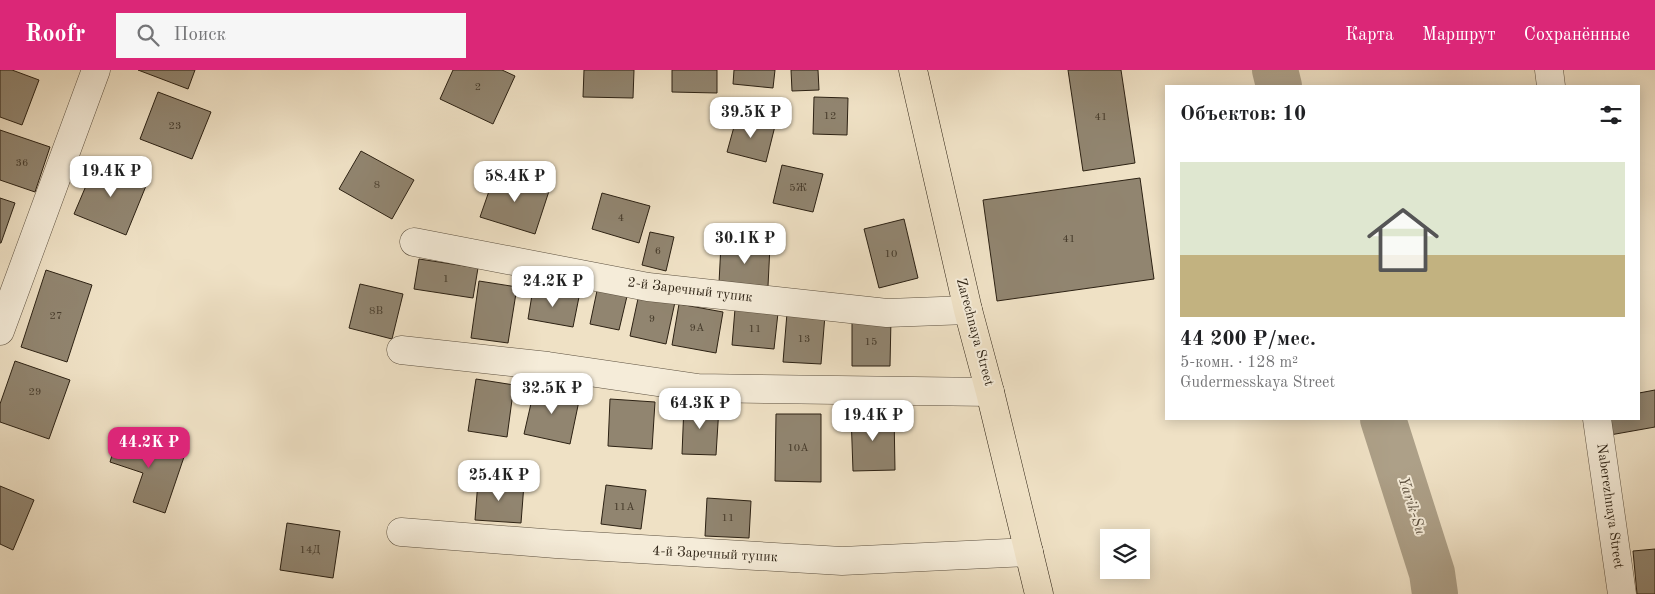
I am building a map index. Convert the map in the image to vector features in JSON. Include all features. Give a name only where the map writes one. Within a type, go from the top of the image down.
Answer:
[{"type":"main road","name":"Zarechnaya Street","points":[[912,70],[968,310],[1039,594]]},
{"type":"street","points":[[0,331],[96,70]]},
{"type":"street","points":[[1549,70],[1551,85]]},
{"type":"street","name":"2-й Заречный тупик","points":[[414,242],[648,287],[887,313],[968,310]]},
{"type":"street","points":[[401,350],[548,366],[698,388],[990,392]]},
{"type":"street","name":"Naberezhnaya Street","points":[[1598,420],[1622,594]]},
{"type":"street","name":"4-й Заречный тупик","points":[[401,532],[842,562],[1029,552]]},
{"type":"building","points":[[0,70],[12,70],[39,80],[22,125],[0,117]]},
{"type":"building","points":[[138,70],[195,70],[188,89]]},
{"type":"building","points":[[453,70],[502,70],[515,76],[493,124],[440,99]]},
{"type":"building","points":[[584,70],[634,70],[633,98],[583,97]]},
{"type":"building","points":[[672,70],[717,70],[717,93],[672,92]]},
{"type":"building","points":[[734,70],[775,70],[773,88],[733,84]]},
{"type":"building","points":[[791,70],[818,70],[819,90],[792,91]]},
{"type":"building","points":[[1068,70],[1121,70],[1135,163],[1083,171]]},
{"type":"building","points":[[158,92],[211,112],[192,159],[140,139]]},
{"type":"building","points":[[814,97],[848,98],[847,135],[813,134]]},
{"type":"building","points":[[737,116],[775,126],[766,162],[727,152]]},
{"type":"building","points":[[0,130],[50,147],[35,192],[0,180]]},
{"type":"building","points":[[361,151],[414,180],[392,219],[339,189]]},
{"type":"building","points":[[97,160],[148,181],[126,235],[74,214]]},
{"type":"building","points":[[782,165],[823,174],[813,212],[773,203]]},
{"type":"building","points":[[496,171],[550,188],[535,234],[480,217]]},
{"type":"building","points":[[1140,178],[1154,279],[997,301],[983,200]]},
{"type":"building","points":[[602,193],[650,206],[639,243],[592,229]]},
{"type":"building","points":[[0,198],[15,203],[1,243],[0,243]]},
{"type":"building","points":[[904,219],[918,278],[879,288],[864,229]]},
{"type":"building","points":[[650,232],[674,237],[666,271],[642,265]]},
{"type":"building","points":[[721,244],[770,246],[768,286],[719,283]]},
{"type":"building","points":[[419,259],[478,268],[473,298],[414,289]]},
{"type":"building","points":[[46,270],[92,285],[67,362],[21,347]]},
{"type":"building","points":[[479,281],[517,287],[508,343],[471,338]]},
{"type":"building","points":[[360,284],[403,294],[392,339],[349,328]]},
{"type":"building","points":[[598,286],[628,292],[619,330],[590,324]]},
{"type":"building","points":[[533,289],[579,297],[573,327],[528,319]]},
{"type":"building","points":[[639,294],[675,302],[666,344],[630,336]]},
{"type":"building","points":[[679,304],[723,312],[716,353],[672,345]]},
{"type":"building","points":[[735,309],[778,313],[774,349],[732,345]]},
{"type":"building","points":[[787,313],[825,315],[821,364],[783,362]]},
{"type":"building","points":[[852,318],[891,318],[890,366],[852,366]]},
{"type":"building","points":[[15,361],[70,380],[49,439],[0,422],[0,404]]},
{"type":"building","points":[[476,379],[514,385],[507,437],[468,431]]},
{"type":"building","points":[[535,386],[580,396],[570,444],[524,434]]},
{"type":"building","points":[[1655,390],[1655,427],[1610,435],[1607,420],[1640,420],[1640,393]]},
{"type":"building","points":[[610,399],[655,402],[652,449],[608,446]]},
{"type":"building","points":[[684,405],[719,407],[716,455],[682,454]]},
{"type":"building","points":[[894,413],[895,470],[853,471],[851,414]]},
{"type":"building","points":[[776,414],[821,414],[821,482],[775,481]]},
{"type":"building","points":[[119,432],[185,454],[165,513],[133,502],[143,473],[110,462]]},
{"type":"building","points":[[478,481],[524,484],[521,523],[475,520]]},
{"type":"building","points":[[606,485],[646,490],[641,529],[601,524]]},
{"type":"building","points":[[0,486],[34,500],[13,550],[0,544]]},
{"type":"building","points":[[707,498],[751,501],[749,538],[705,536]]},
{"type":"building","points":[[287,523],[340,531],[333,578],[280,570]]},
{"type":"building","points":[[1655,549],[1655,594],[1637,594],[1633,551]]},
{"type":"waterway","name":"Yarik-Su","points":[[1275,70],[1279,85]]},
{"type":"waterway","name":"Yarik-Su","points":[[1383,420],[1432,573],[1435,594]]}]
